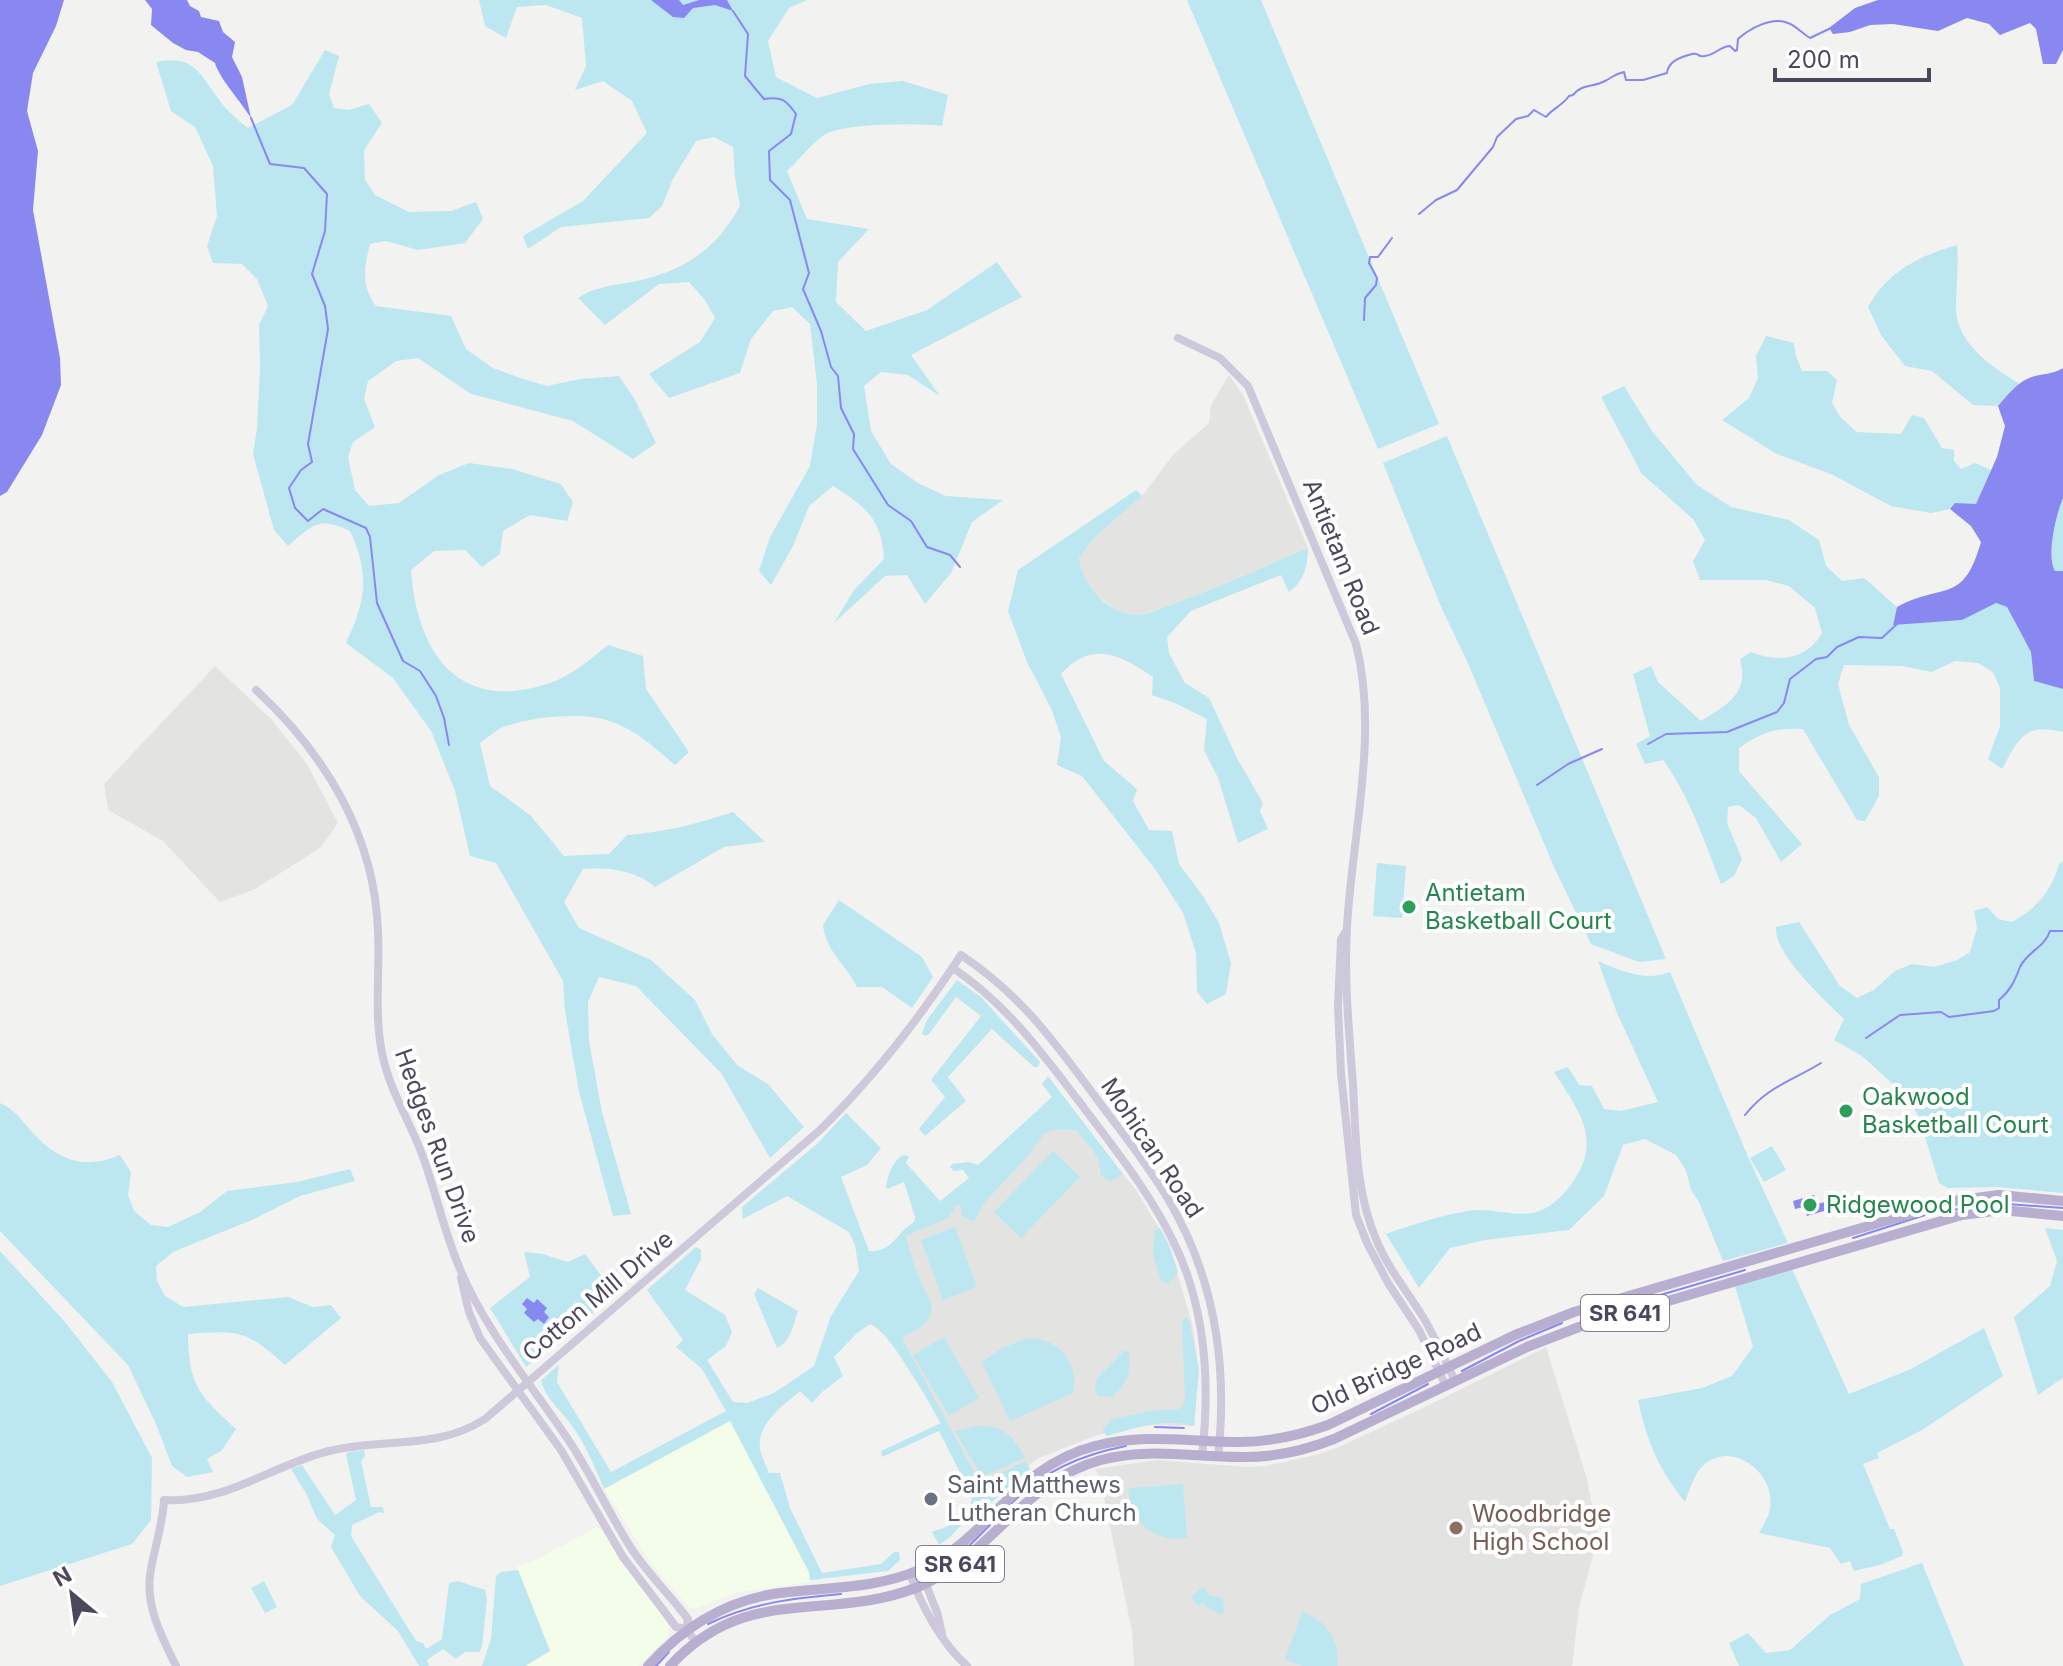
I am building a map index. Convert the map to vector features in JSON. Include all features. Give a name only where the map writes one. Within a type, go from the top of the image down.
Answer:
[{"type":"main road","name":"Old Bridge Road","points":[[648,1666],[686,1629],[751,1599],[792,1591],[865,1586],[915,1572],[953,1550],[1027,1480],[1068,1455],[1094,1446],[1130,1439],[1265,1440],[1313,1431],[1564,1315],[1954,1201],[1998,1195],[2063,1201]]},
{"type":"main road","name":"Old Bridge Road","points":[[670,1666],[696,1642],[728,1623],[757,1613],[789,1607],[857,1602],[926,1583],[962,1563],[1040,1489],[1078,1468],[1104,1459],[1140,1453],[1269,1456],[1317,1445],[1527,1347],[1579,1327],[1953,1217],[2002,1210],[2063,1216]]},
{"type":"street","name":"Antietam Road","points":[[1178,338],[1220,358],[1248,386],[1356,644],[1365,687],[1366,727],[1346,931],[1347,1016],[1357,1165],[1363,1202],[1384,1256],[1424,1318],[1451,1384]]},
{"type":"street","name":"Hedges Run Drive","points":[[256,690],[288,720],[319,758],[362,844],[377,906],[378,1025],[382,1056],[392,1088],[423,1158],[460,1269],[474,1327],[487,1350],[569,1462],[623,1557],[676,1627],[686,1629],[696,1642]]},
{"type":"street","name":"Cotton Mill Drive","points":[[176,1666],[158,1626],[150,1598],[151,1569],[164,1500],[198,1499],[221,1494],[332,1450],[453,1436],[485,1419],[820,1130],[882,1063],[961,955]]},
{"type":"street","name":"Mohican Road","points":[[961,955],[1004,986],[1034,1016],[1142,1160],[1179,1218],[1202,1271],[1216,1328],[1223,1402],[1218,1457]]},
{"type":"street","name":"Mohican Road","points":[[953,968],[997,1001],[1026,1031],[1144,1190],[1176,1246],[1202,1341],[1207,1388],[1202,1456]]},
{"type":"street","name":"Hedges Run Drive","points":[[460,1269],[477,1304],[558,1424],[638,1557],[688,1619],[686,1629]]},
{"type":"street","points":[[548,1431],[558,1424]]},
{"type":"street","points":[[915,1572],[926,1583],[943,1635]]},
{"type":"street","points":[[915,1572],[915,1588],[931,1620],[958,1659],[967,1666]]},
{"type":"shaded area","points":[[0,0],[64,0],[56,26],[33,73],[27,111],[38,151],[33,210],[60,358],[61,385],[42,435],[7,492],[0,496]]},
{"type":"shaded area","points":[[145,0],[187,0],[201,17],[219,21],[223,32],[235,42],[232,57],[242,77],[251,118],[215,63],[198,52],[173,43],[151,25],[152,9]]},
{"type":"shaded area","points":[[479,0],[807,0],[789,8],[768,41],[776,77],[817,98],[869,84],[903,81],[948,95],[942,126],[881,125],[833,131],[819,139],[787,171],[807,219],[869,229],[838,262],[836,302],[866,331],[927,310],[997,262],[1022,297],[911,355],[940,396],[908,375],[881,372],[864,386],[871,431],[891,464],[918,483],[946,496],[1003,500],[972,522],[951,573],[925,604],[907,575],[885,576],[834,623],[854,590],[884,559],[880,534],[870,515],[833,486],[809,506],[793,546],[771,585],[759,571],[770,537],[810,466],[817,424],[817,384],[810,324],[792,307],[773,311],[751,339],[740,373],[669,398],[649,374],[700,342],[715,318],[705,300],[689,282],[659,284],[605,325],[578,298],[599,288],[670,271],[710,246],[740,206],[733,147],[714,137],[696,141],[673,179],[662,206],[649,218],[561,227],[528,249],[523,236],[583,201],[647,133],[632,101],[603,81],[575,90],[586,66],[582,18],[546,5],[517,7],[506,38],[485,26]]},
{"type":"shaded area","points":[[651,0],[679,0],[683,5],[699,0],[727,0],[733,11],[715,5],[693,8],[684,18],[673,17]]},
{"type":"shaded area","points":[[1187,0],[1261,0],[1439,424],[1378,449]]},
{"type":"shaded area","points":[[1878,0],[2063,0],[2063,50],[2056,64],[2043,64],[2036,29],[2030,23],[2000,35],[1989,24],[1967,18],[1938,31],[1893,24],[1870,25],[1833,34],[1829,28],[1855,8]]},
{"type":"shaded area","points":[[325,50],[339,56],[329,94],[334,108],[348,110],[369,104],[382,123],[364,150],[365,180],[375,195],[409,212],[451,211],[476,202],[483,219],[465,243],[418,250],[386,241],[370,244],[365,276],[376,306],[451,316],[466,349],[493,368],[547,386],[619,376],[634,398],[656,443],[633,459],[573,421],[471,394],[418,358],[396,361],[368,381],[364,399],[375,427],[353,442],[348,457],[355,490],[369,506],[399,503],[439,475],[469,463],[512,469],[561,484],[573,502],[567,521],[530,515],[503,531],[500,554],[482,567],[465,550],[434,551],[411,570],[422,627],[434,651],[449,670],[468,683],[491,690],[518,690],[566,676],[608,645],[643,656],[646,689],[689,752],[675,765],[646,741],[613,722],[572,716],[527,720],[501,728],[480,743],[490,786],[530,815],[564,856],[609,854],[627,835],[681,827],[733,812],[765,842],[724,847],[655,887],[640,877],[621,871],[583,869],[564,902],[579,928],[651,960],[695,1000],[712,1034],[738,1066],[768,1084],[804,1127],[770,1158],[721,1073],[636,986],[599,977],[588,1002],[589,1041],[602,1112],[631,1214],[613,1216],[579,1092],[563,981],[496,863],[470,856],[455,791],[431,731],[393,678],[346,643],[358,614],[363,587],[361,561],[350,531],[330,524],[316,525],[288,546],[274,530],[253,454],[260,367],[259,325],[268,306],[257,279],[242,264],[213,263],[207,246],[217,216],[213,166],[195,127],[171,111],[156,62],[180,61],[195,69],[226,108],[248,128],[292,105]]},
{"type":"shaded area","points":[[1957,245],[1958,322],[1978,354],[2020,384],[1998,406],[1973,405],[1932,371],[1905,366],[1881,335],[1868,307],[1895,274],[1917,260]]},
{"type":"shaded area","points":[[1766,336],[1794,343],[1802,371],[1827,371],[1837,380],[1832,403],[1841,418],[1857,432],[1901,434],[1912,415],[1924,418],[1942,448],[1954,450],[1954,461],[1961,469],[1975,463],[1991,470],[1976,505],[1955,503],[1950,509],[1931,513],[1891,506],[1833,475],[1775,453],[1722,420],[1749,398],[1758,378],[1756,356]]},
{"type":"shaded area","points":[[2063,368],[2063,498],[2051,556],[2055,571],[2063,571],[2063,689],[2034,681],[2031,652],[2007,607],[1996,603],[1962,620],[1893,625],[1897,607],[1950,589],[1967,575],[1981,542],[1971,526],[1950,509],[1955,503],[1976,504],[1997,457],[2005,426],[1998,406],[2022,382]]},
{"type":"shaded area","points":[[1229,375],[1243,395],[1308,548],[1139,616],[1118,612],[1095,593],[1081,573],[1079,558],[1094,538],[1142,496],[1173,455],[1209,423],[1211,405]]},
{"type":"shaded area","points":[[1624,386],[1652,431],[1697,485],[1731,507],[1789,520],[1819,540],[1826,566],[1842,581],[1864,578],[1897,607],[1893,624],[1962,620],[1996,603],[2007,607],[2031,652],[2034,681],[2063,689],[2063,732],[2050,729],[2031,731],[2018,741],[2002,769],[1988,759],[2000,726],[2000,688],[1993,672],[1978,663],[1955,661],[1932,672],[1902,666],[1844,665],[1838,684],[1849,725],[1879,777],[1879,796],[1865,821],[1857,820],[1803,729],[1777,730],[1762,735],[1739,748],[1739,771],[1802,844],[1781,862],[1756,818],[1739,805],[1728,807],[1727,823],[1742,859],[1734,876],[1721,884],[1696,820],[1673,774],[1663,760],[1645,764],[1636,744],[1650,736],[1633,674],[1651,666],[1658,682],[1701,721],[1728,703],[1739,690],[1742,681],[1740,659],[1751,652],[1771,657],[1791,657],[1808,649],[1822,633],[1815,608],[1789,586],[1766,580],[1700,580],[1693,561],[1705,540],[1693,519],[1642,474],[1601,397]]},
{"type":"shaded area","points":[[1447,436],[1666,959],[1639,962],[1591,944],[1554,867],[1442,609],[1383,463]]},
{"type":"shaded area","points":[[1136,490],[1142,496],[1094,538],[1079,558],[1085,578],[1098,596],[1125,613],[1139,615],[1153,612],[1308,548],[1304,573],[1289,592],[1281,575],[1191,611],[1167,637],[1169,653],[1185,683],[1209,698],[1238,760],[1263,803],[1260,811],[1268,829],[1238,843],[1218,778],[1204,750],[1207,719],[1152,695],[1153,677],[1129,662],[1106,654],[1084,657],[1061,674],[1104,761],[1137,789],[1133,801],[1149,830],[1172,831],[1179,864],[1219,923],[1231,963],[1226,994],[1207,1004],[1197,992],[1196,953],[1183,913],[1155,869],[1082,776],[1057,765],[1061,737],[1008,611],[1018,570]]},
{"type":"shaded area","points":[[2063,498],[2063,571],[2055,571],[2052,546]]},
{"type":"shaded area","points":[[215,666],[272,720],[307,764],[338,823],[321,847],[253,890],[220,902],[163,841],[108,810],[104,784]]},
{"type":"shaded area","points":[[2063,861],[2063,1193],[1997,1187],[1948,1188],[1939,1183],[1919,1117],[1906,1096],[1862,1056],[1834,1040],[1844,1019],[1783,951],[1776,927],[1799,922],[1840,986],[1857,998],[1874,990],[1895,971],[1912,964],[1934,967],[1970,952],[1977,928],[1974,911],[1987,907],[1998,919],[2012,922],[2042,898]]},
{"type":"shaded area","points":[[1377,863],[1406,866],[1402,918],[1373,916]]},
{"type":"shaded area","points":[[839,900],[922,957],[933,977],[912,1008],[882,987],[857,987],[828,943],[823,925]]},
{"type":"shaded area","points":[[1598,961],[1642,976],[1670,972],[1788,1243],[1723,1261],[1691,1190],[1686,1170],[1676,1155],[1645,1139],[1623,1145],[1604,1196],[1569,1230],[1485,1240],[1450,1248],[1419,1288],[1386,1234],[1468,1211],[1533,1213],[1555,1202],[1573,1182],[1586,1152],[1584,1125],[1554,1072],[1568,1067],[1579,1085],[1592,1086],[1604,1109],[1621,1111],[1658,1102],[1617,1013]]},
{"type":"shaded area","points":[[957,980],[981,997],[1040,1062],[1038,1067],[1034,1067],[992,1029],[948,1077],[966,1101],[925,1136],[919,1129],[945,1097],[931,1080],[981,1016],[956,997],[929,1034],[925,1036],[922,1033],[927,1020]]},
{"type":"shaded area","points":[[1048,1076],[1123,1174],[1110,1182],[1100,1174],[1096,1156],[1076,1130],[1052,1130],[1044,1134],[984,1203],[975,1220],[962,1216],[960,1204],[948,1218],[906,1236],[914,1265],[932,1306],[925,1322],[902,1338],[980,1483],[1025,1461],[1030,1469],[939,1545],[932,1532],[963,1516],[968,1511],[972,1496],[939,1431],[882,1457],[881,1451],[941,1423],[899,1353],[870,1324],[834,1357],[843,1376],[812,1403],[800,1391],[787,1402],[767,1423],[760,1439],[760,1448],[769,1473],[780,1473],[790,1508],[822,1573],[881,1564],[894,1552],[899,1552],[900,1560],[888,1571],[810,1580],[809,1572],[730,1421],[604,1489],[582,1442],[550,1399],[541,1380],[559,1365],[557,1382],[611,1472],[726,1411],[702,1369],[676,1347],[683,1340],[647,1290],[696,1247],[701,1250],[701,1259],[685,1290],[725,1315],[732,1332],[726,1346],[707,1360],[733,1402],[747,1403],[774,1393],[814,1366],[831,1316],[859,1271],[855,1245],[849,1232],[787,1196],[743,1219],[742,1207],[818,1143],[846,1113],[881,1148],[867,1165],[841,1177],[869,1251],[883,1249],[914,1222],[915,1217],[904,1182],[886,1187],[896,1161],[903,1155],[909,1156],[906,1163],[940,1201],[969,1178],[963,1170],[954,1171],[950,1167],[952,1164],[969,1162],[978,1165],[1052,1097],[1042,1084]]},
{"type":"shaded area","points":[[0,1103],[62,1156],[94,1162],[120,1155],[131,1172],[128,1195],[134,1211],[151,1225],[168,1227],[200,1212],[227,1191],[297,1182],[350,1169],[355,1181],[300,1196],[254,1219],[173,1252],[156,1266],[157,1281],[165,1296],[183,1307],[288,1297],[313,1307],[331,1305],[341,1318],[285,1365],[261,1345],[241,1335],[219,1332],[188,1334],[191,1366],[198,1388],[236,1429],[221,1451],[207,1459],[213,1472],[187,1477],[172,1466],[128,1365],[0,1231]]},
{"type":"shaded area","points":[[1069,1107],[1136,1190],[1169,1245],[1192,1323],[1199,1370],[1194,1426],[1122,1428],[1092,1437],[1039,1458],[983,1499],[926,1397],[890,1341],[930,1302],[906,1236]]},
{"type":"shaded area","points":[[1772,1146],[1786,1170],[1764,1182],[1750,1158]]},
{"type":"shaded area","points":[[1053,1151],[1080,1177],[1021,1238],[994,1212]]},
{"type":"shaded area","name":"Ridgewood Pool","points":[[1814,1195],[1817,1204],[1825,1202],[1827,1210],[1807,1216],[1804,1207],[1795,1209],[1793,1201]]},
{"type":"shaded area","points":[[955,1227],[977,1287],[943,1300],[921,1240]]},
{"type":"shaded area","points":[[1160,1228],[1178,1272],[1169,1284],[1161,1280],[1153,1255],[1155,1230]]},
{"type":"shaded area","points":[[2045,1228],[2063,1230],[2063,1378],[2038,1395],[2014,1317],[2050,1286],[2057,1261]]},
{"type":"shaded area","points":[[0,1251],[65,1322],[112,1382],[152,1458],[151,1520],[132,1544],[0,1586]]},
{"type":"shaded area","points":[[524,1252],[567,1262],[585,1254],[616,1295],[526,1367],[490,1308],[530,1277]]},
{"type":"shaded area","points":[[1792,1269],[1849,1394],[1911,1369],[1984,1328],[2003,1376],[1922,1430],[1877,1453],[1879,1458],[1863,1464],[1903,1552],[1902,1556],[1880,1565],[1854,1571],[1850,1561],[1841,1564],[1830,1548],[1759,1533],[1770,1509],[1770,1494],[1757,1470],[1746,1461],[1720,1457],[1708,1462],[1697,1473],[1685,1502],[1660,1466],[1646,1429],[1638,1400],[1702,1388],[1732,1376],[1753,1347],[1735,1286]]},
{"type":"shaded area","points":[[758,1288],[798,1311],[788,1337],[777,1348],[754,1294]]},
{"type":"shaded area","points":[[527,1298],[534,1303],[537,1299],[547,1308],[544,1312],[549,1317],[544,1324],[538,1319],[534,1322],[524,1313],[527,1309],[522,1304]]},
{"type":"shaded area","points":[[1186,1317],[1199,1370],[1194,1426],[1162,1423],[1107,1436],[1102,1429],[1112,1419],[1183,1406],[1182,1321]]},
{"type":"shaded area","points":[[944,1337],[979,1398],[949,1416],[913,1355]]},
{"type":"shaded area","points":[[1028,1338],[1049,1342],[1064,1354],[1073,1372],[1073,1393],[1010,1421],[982,1362],[1002,1348]]},
{"type":"shaded area","name":"Woodbridge High School","points":[[1546,1347],[1587,1479],[1598,1537],[1579,1607],[1572,1666],[1134,1666],[1132,1631],[1100,1479],[1095,1469],[1157,1460],[1266,1466],[1315,1455],[1429,1405]]},
{"type":"shaded area","points":[[1125,1350],[1129,1353],[1129,1361],[1124,1382],[1112,1397],[1099,1396],[1095,1391],[1096,1379]]},
{"type":"shaded area","points":[[730,1420],[809,1572],[811,1582],[737,1592],[695,1609],[689,1607],[651,1564],[604,1489]]},
{"type":"shaded area","points":[[976,1426],[1006,1433],[1025,1458],[982,1477],[955,1431]]},
{"type":"shaded area","points":[[364,1450],[365,1456],[361,1461],[371,1507],[383,1507],[384,1513],[379,1512],[352,1525],[351,1536],[416,1641],[423,1643],[426,1649],[442,1639],[449,1583],[458,1581],[485,1590],[487,1599],[479,1652],[465,1652],[456,1659],[443,1649],[427,1660],[429,1666],[419,1666],[398,1631],[360,1596],[331,1547],[335,1535],[317,1519],[291,1469],[302,1465],[335,1515],[356,1500],[346,1454]]},
{"type":"shaded area","points":[[1183,1484],[1187,1538],[1175,1539],[1154,1533],[1133,1510],[1128,1488]]},
{"type":"shaded area","points":[[597,1527],[665,1618],[669,1626],[668,1636],[639,1666],[525,1666],[550,1650],[517,1567]]},
{"type":"shaded area","points":[[1922,1563],[1964,1666],[1739,1666],[1729,1643],[1748,1633],[1766,1653],[1790,1650],[1830,1615],[1860,1599],[1861,1584]]},
{"type":"shaded area","points":[[518,1570],[550,1651],[525,1666],[482,1666],[491,1639],[496,1576],[501,1572]]},
{"type":"shaded area","points":[[264,1581],[277,1607],[265,1613],[251,1588]]},
{"type":"shaded area","points":[[1203,1587],[1210,1596],[1223,1598],[1224,1611],[1220,1615],[1203,1604],[1207,1600],[1198,1606],[1191,1597]]},
{"type":"shaded area","points":[[1302,1612],[1318,1620],[1330,1632],[1336,1648],[1337,1666],[1303,1666],[1285,1660]]},
{"type":"waterway","points":[[733,11],[748,34],[745,76],[764,99],[783,100],[796,114],[791,134],[769,151],[770,180],[790,200],[809,273],[803,289],[821,331],[831,367],[838,376],[841,408],[854,434],[853,449],[888,505],[911,521],[927,547],[950,555],[960,567]]},
{"type":"waterway","points":[[1419,214],[1436,200],[1457,190],[1493,147],[1497,137],[1516,119],[1528,116],[1534,110],[1546,117],[1580,89],[1624,72],[1626,80],[1643,80],[1667,73],[1672,63],[1692,54],[1709,55],[1730,46],[1735,51],[1738,39],[1768,22],[1788,23],[1810,38],[1831,28]]},
{"type":"waterway","points":[[251,118],[270,164],[304,168],[327,194],[325,231],[312,274],[325,306],[328,329],[308,444],[312,462],[301,470],[289,488],[295,508],[308,521],[323,509],[366,528],[370,537],[377,603],[403,661],[420,671],[436,696],[449,745]]},
{"type":"waterway","points":[[1364,320],[1365,298],[1376,285],[1377,278],[1369,263],[1370,257],[1378,257],[1392,238]]},
{"type":"waterway","points":[[1648,744],[1666,734],[1727,732],[1777,712],[1784,703],[1790,679],[1816,659],[1827,657],[1837,647],[1859,637],[1882,638],[1898,623]]},
{"type":"waterway","points":[[1537,785],[1568,764],[1602,749]]},
{"type":"waterway","points":[[1866,1038],[1900,1015],[1941,1012],[1949,1017],[1994,1011],[1999,1008],[1999,1000],[2010,989],[2027,957],[2048,937],[2050,931],[2063,931]]},
{"type":"waterway","points":[[1745,1115],[1772,1091],[1821,1063]]},
{"type":"waterway","points":[[1947,1211],[1994,1203],[2063,1208]]},
{"type":"waterway","points":[[1853,1238],[1925,1215]]},
{"type":"waterway","points":[[1596,1314],[1745,1270]]},
{"type":"waterway","points":[[1462,1371],[1562,1323]]},
{"type":"waterway","points":[[1371,1414],[1428,1384]]},
{"type":"waterway","points":[[1155,1427],[1184,1428]]},
{"type":"waterway","points":[[937,1570],[969,1546],[1040,1479],[1081,1458],[1126,1446]]},
{"type":"waterway","points":[[708,1624],[773,1603],[841,1594]]},
{"type":"waterway","points":[[656,1666],[669,1652]]},
{"type":"place","name":"Antietam Basketball Court","points":[[1409,907]]},
{"type":"place","name":"Oakwood Basketball Court","points":[[1846,1111]]},
{"type":"place","name":"Ridgewood Pool","points":[[1810,1205]]},
{"type":"place","name":"Saint Matthews Lutheran Church","points":[[931,1499]]},
{"type":"place","name":"Woodbridge High School","points":[[1456,1528]]}]
